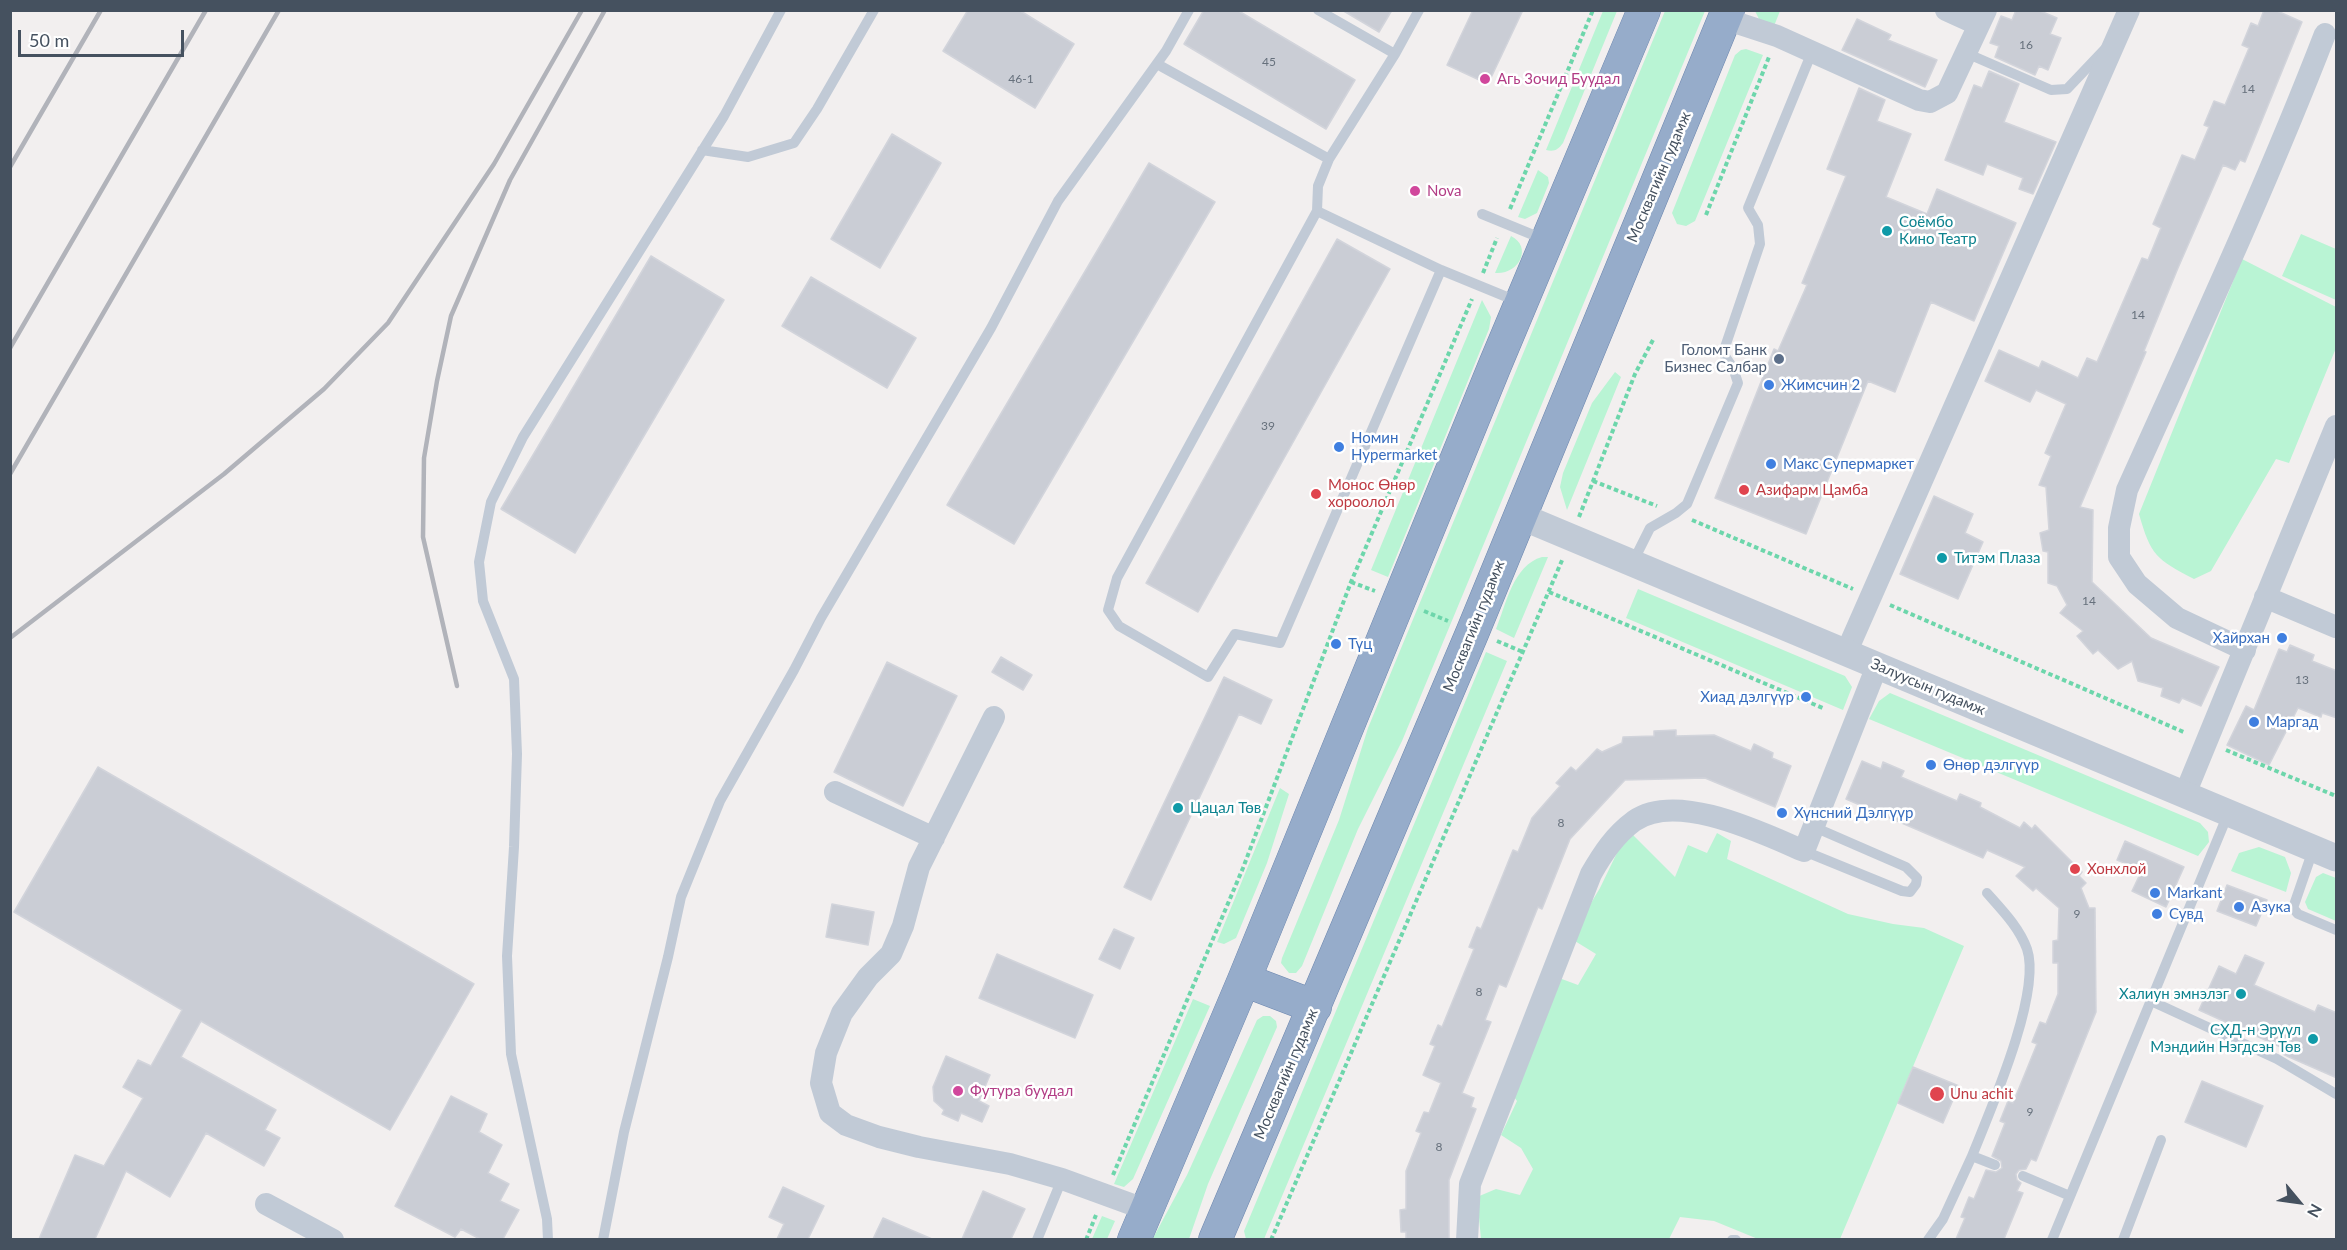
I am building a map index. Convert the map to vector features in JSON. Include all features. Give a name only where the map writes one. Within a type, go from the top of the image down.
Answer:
[{"type":"highway","points":[[1134,1239],[1244,980],[1521,303],[1644,10]]},
{"type":"highway","name":"Москвагийн гудамж","points":[[1215,1239],[1315,1007],[1727,15]]},
{"type":"highway","points":[[1244,980],[1315,1007]]},
{"type":"street","points":[[1727,15],[1919,100],[1930,102],[1947,93],[1982,17],[1946,10]]},
{"type":"street","points":[[1846,653],[2128,11]]},
{"type":"street","points":[[2245,650],[2177,618],[2137,584],[2119,557],[2119,528],[2127,490],[2292,120],[2325,34]]},
{"type":"street","points":[[2185,795],[2337,426]]},
{"type":"street","name":"Залуусын гудамж","points":[[1520,516],[2325,854]]},
{"type":"street","points":[[2265,597],[2337,627]]},
{"type":"street","points":[[1467,1239],[1470,1184],[1591,874],[1610,843],[1636,819],[1670,809],[1700,813],[1755,830],[1804,851],[1877,666]]},
{"type":"street","points":[[994,717],[919,867],[903,926],[891,954],[868,977],[842,1013],[826,1053],[821,1083],[830,1113],[846,1125],[879,1137],[1010,1164],[1062,1179],[1147,1210]]},
{"type":"street","points":[[836,792],[934,838]]},
{"type":"street","points":[[267,1204],[333,1239]]},
{"type":"lane","points":[[548,1239],[547,1219],[511,1054],[507,956],[517,754],[514,679],[483,601],[479,562],[491,502],[523,437],[724,116],[781,10]]},
{"type":"lane","points":[[702,150],[748,157],[794,143],[817,109],[874,10]]},
{"type":"lane","points":[[603,1239],[624,1132],[681,897],[720,801],[794,670],[820,618],[991,328],[1058,201],[1157,64],[1189,10]]},
{"type":"lane","points":[[1318,10],[1395,54]]},
{"type":"lane","points":[[1419,10],[1395,54],[1329,159],[1318,186],[1317,211],[1117,578],[1108,610],[1119,626],[1208,677],[1235,634],[1280,643],[1441,270]]},
{"type":"lane","points":[[1966,53],[2051,90],[2067,89],[2116,38]]},
{"type":"lane","points":[[1633,562],[1650,528],[1687,504],[1738,383],[1733,368],[1724,353],[1760,244],[1758,225],[1748,208],[1812,52]]},
{"type":"lane","points":[[1157,64],[1329,159]]},
{"type":"lane","points":[[1317,211],[1441,270],[1521,303]]},
{"type":"lane","points":[[1482,214],[1547,241]]},
{"type":"lane","points":[[2052,1239],[2228,814]]},
{"type":"lane","points":[[1804,851],[1902,891],[1910,892],[1916,884],[1917,878],[1906,867],[1814,827]]},
{"type":"lane","points":[[2325,854],[2293,908],[2298,914],[2337,930]]},
{"type":"lane","points":[[1928,1239],[1943,1219],[1972,1156],[2004,1073],[2022,1018],[2030,978],[2028,950],[2014,924],[1987,893]]},
{"type":"lane","points":[[2151,1001],[2277,1059],[2337,1094]]},
{"type":"lane","points":[[2123,1239],[2161,1140]]},
{"type":"lane","points":[[1972,1156],[1995,1165]]},
{"type":"lane","points":[[2023,1176],[2070,1196]]},
{"type":"lane","points":[[1037,1239],[1062,1179]]},
{"type":"path","points":[[1086,1239],[1243,868],[1351,582],[1593,10]]},
{"type":"path","points":[[1706,215],[1777,36]]},
{"type":"path","points":[[1271,1239],[1549,592],[1635,374],[1654,338]]},
{"type":"path","points":[[1593,481],[1676,513],[2337,796]]},
{"type":"path","points":[[1351,582],[1384,595]]},
{"type":"path","points":[[1549,592],[1826,709]]},
{"type":"path","points":[[1418,608],[1451,622]]},
{"type":"path","points":[[1491,638],[1523,652]]},
{"type":"green space","points":[[1603,11],[1617,11],[1563,143],[1556,150],[1546,150]]},
{"type":"green space","points":[[1665,11],[1705,11],[1402,741],[1358,829],[1302,966],[1296,973],[1289,973],[1281,963],[1282,958],[1339,820],[1368,728]]},
{"type":"green space","points":[[1755,11],[1780,11],[1774,26],[1759,19]]},
{"type":"green space","points":[[1746,49],[1763,55],[1695,221],[1686,226],[1677,224],[1672,213],[1735,55]]},
{"type":"green space","points":[[1538,170],[1548,177],[1549,183],[1537,213],[1525,219],[1518,217]]},
{"type":"green space","points":[[2301,234],[2336,249],[2336,300],[2282,276]]},
{"type":"green space","points":[[1511,236],[1518,241],[1521,247],[1520,259],[1511,270],[1495,273]]},
{"type":"green space","points":[[2242,259],[2336,307],[2336,348],[2289,463],[2276,459],[2211,571],[2194,579],[2157,555],[2147,539],[2139,514]]},
{"type":"green space","points":[[1482,300],[1491,317],[1489,329],[1388,577],[1371,570]]},
{"type":"green space","points":[[1615,372],[1621,377],[1567,510],[1560,487],[1563,473],[1592,403]]},
{"type":"green space","points":[[1548,557],[1514,638],[1496,629],[1517,577],[1532,561]]},
{"type":"green space","points":[[1638,589],[1845,676],[1852,687],[1843,710],[1626,618]]},
{"type":"green space","points":[[1486,652],[1507,661],[1264,1239],[1246,1239],[1244,1231]]},
{"type":"green space","points":[[1890,693],[2200,823],[2208,832],[2209,842],[2198,856],[1869,719],[1879,701]]},
{"type":"green space","points":[[1280,788],[1289,794],[1267,863],[1236,938],[1224,944],[1217,942]]},
{"type":"green space","points":[[1628,830],[1675,877],[1688,845],[1707,853],[1717,833],[1731,841],[1727,859],[1848,914],[1924,928],[1964,946],[1840,1239],[1758,1239],[1714,1221],[1680,1217],[1669,1239],[1481,1239],[1477,1197],[1496,1189],[1520,1195],[1533,1169],[1521,1148],[1501,1135],[1517,1101],[1502,1081],[1551,975],[1578,985],[1596,954],[1570,938],[1600,888]]},
{"type":"green space","points":[[2259,847],[2285,857],[2291,873],[2286,892],[2231,871],[2239,853]]},
{"type":"green space","points":[[2323,873],[2336,878],[2336,921],[2308,909],[2305,902],[2316,877]]},
{"type":"green space","points":[[1193,999],[1210,1006],[1133,1179],[1124,1187],[1114,1184]]},
{"type":"green space","points":[[1263,1016],[1270,1016],[1276,1021],[1277,1027],[1208,1184],[1189,1239],[1152,1240],[1187,1175],[1257,1020]]},
{"type":"green space","points":[[1102,1216],[1115,1221],[1107,1239],[1092,1239]]},
{"type":"building","points":[[968,10],[1019,10],[1074,44],[1035,108],[943,51]]},
{"type":"building","points":[[1204,10],[1237,10],[1355,80],[1326,129],[1184,44]]},
{"type":"building","points":[[1342,10],[1392,10],[1379,32]]},
{"type":"building","points":[[1473,10],[1523,10],[1488,84],[1447,65]]},
{"type":"building","points":[[2016,10],[2038,10],[2057,18],[2050,34],[2061,38],[2048,70],[2039,66],[2035,75],[1995,57],[1999,46],[1990,43],[2001,16],[2012,20]]},
{"type":"building","points":[[2264,10],[2275,10],[2302,22],[2245,162],[2240,160],[2235,170],[2223,165],[2080,507],[2093,510],[2092,582],[2151,638],[2219,667],[2201,706],[2182,698],[2179,703],[2161,696],[2163,688],[2138,681],[2132,661],[2118,669],[2098,650],[2093,654],[2077,636],[2083,631],[2060,613],[2067,605],[2057,586],[2048,583],[2048,552],[2043,551],[2040,533],[2049,530],[2046,487],[2039,485],[2051,456],[2045,453],[2066,404],[2036,390],[2030,402],[1985,381],[1999,350],[2039,368],[2042,361],[2078,378],[2087,358],[2097,362],[2142,258],[2148,260],[2161,228],[2153,224],[2182,155],[2195,160],[2209,127],[2204,125],[2214,101],[2225,105],[2249,48],[2242,45],[2251,23],[2258,26]]},
{"type":"building","points":[[1857,19],[1891,35],[1888,40],[1937,60],[1925,87],[1842,50]]},
{"type":"building","points":[[1989,71],[2019,84],[2004,122],[2056,142],[2033,194],[2019,189],[2023,178],[1987,164],[1983,175],[1945,160],[1974,85],[1982,88]]},
{"type":"building","points":[[1859,88],[1885,100],[1877,121],[1911,134],[1886,197],[1927,214],[1937,189],[2016,223],[1974,321],[1931,302],[1895,392],[1868,381],[1806,534],[1715,498],[1774,349],[1778,351],[1807,285],[1802,283],[1846,176],[1827,169]]},
{"type":"building","points":[[892,134],[941,163],[880,268],[831,239]]},
{"type":"building","points":[[1149,163],[1215,202],[1014,544],[947,505]]},
{"type":"building","points":[[1337,239],[1390,269],[1198,612],[1146,583]]},
{"type":"building","points":[[651,256],[724,300],[575,553],[501,509]]},
{"type":"building","points":[[811,277],[916,338],[887,388],[782,326]]},
{"type":"building","name":"Титэм Плаза","points":[[1934,496],[1973,514],[1965,533],[1983,542],[1958,599],[1900,574]]},
{"type":"building","points":[[2290,645],[2314,655],[2312,661],[2337,671],[2337,718],[2322,713],[2321,717],[2298,708],[2269,765],[2227,745],[2246,706],[2254,710],[2279,649],[2287,652]]},
{"type":"building","points":[[1001,657],[1032,675],[1023,690],[992,672]]},
{"type":"building","points":[[887,662],[957,696],[903,806],[834,772]]},
{"type":"building","name":"Цацал Төв","points":[[1224,677],[1272,700],[1261,724],[1239,714],[1151,900],[1124,887]]},
{"type":"building","points":[[1676,730],[1676,736],[1714,735],[1751,751],[1754,744],[1773,753],[1772,758],[1791,766],[1775,807],[1705,778],[1625,780],[1570,839],[1542,909],[1538,907],[1506,987],[1499,984],[1485,1020],[1491,1022],[1462,1093],[1474,1098],[1471,1107],[1476,1109],[1449,1180],[1449,1239],[1406,1239],[1406,1232],[1401,1232],[1400,1210],[1406,1209],[1406,1171],[1421,1133],[1416,1131],[1424,1112],[1429,1113],[1441,1083],[1423,1075],[1435,1046],[1430,1044],[1438,1025],[1442,1027],[1474,949],[1469,947],[1477,927],[1481,929],[1513,850],[1518,852],[1532,818],[1560,786],[1556,783],[1571,767],[1576,771],[1597,749],[1602,752],[1622,743],[1623,737],[1654,736],[1654,731]]},
{"type":"building","points":[[1862,761],[1881,769],[1883,762],[1904,771],[1901,777],[1957,801],[1960,794],[1981,803],[1980,807],[2020,828],[2024,822],[2032,829],[2035,825],[2082,872],[2079,876],[2086,883],[2081,888],[2089,908],[2095,908],[2096,1012],[2036,1161],[2031,1159],[2026,1169],[2019,1170],[2016,1174],[2017,1180],[2021,1183],[2017,1191],[2023,1193],[2004,1239],[1956,1239],[1965,1218],[1961,1217],[1969,1197],[1974,1199],[1986,1170],[1996,1172],[2002,1168],[2001,1161],[1992,1156],[2005,1123],[2000,1121],[2008,1101],[2013,1103],[2037,1044],[2032,1042],[2040,1022],[2046,1024],[2058,994],[2058,963],[2053,963],[2053,941],[2058,940],[2059,908],[2036,888],[2033,891],[2016,876],[2025,867],[1987,850],[1983,858],[1846,799]]},
{"type":"building","points":[[98,767],[474,984],[390,1130],[201,1021],[181,1057],[276,1110],[265,1130],[280,1138],[264,1166],[206,1133],[170,1197],[126,1171],[95,1239],[39,1239],[75,1155],[104,1166],[143,1098],[123,1087],[138,1060],[151,1066],[182,1010],[14,912]]},
{"type":"building","name":"Markant","points":[[2125,841],[2184,867],[2166,907],[2132,891],[2142,870],[2117,860]]},
{"type":"building","points":[[2227,885],[2267,900],[2256,926],[2217,911]]},
{"type":"building","points":[[832,904],[874,912],[868,945],[826,937]]},
{"type":"building","points":[[1114,929],[1134,938],[1120,969],[1099,959]]},
{"type":"building","points":[[997,954],[1093,995],[1075,1038],[979,998]]},
{"type":"building","points":[[2245,955],[2264,963],[2254,985],[2315,1012],[2318,1005],[2337,1013],[2337,1078],[2283,1054],[2285,1049],[2199,1010],[2219,966],[2236,974]]},
{"type":"building","name":"Футура буудал","points":[[946,1056],[990,1075],[979,1101],[989,1106],[982,1122],[961,1113],[958,1121],[942,1114],[944,1110],[934,1101],[933,1087]]},
{"type":"building","points":[[1913,1067],[1959,1086],[1943,1123],[1898,1103]]},
{"type":"building","points":[[2202,1081],[2263,1106],[2246,1147],[2185,1122]]},
{"type":"building","points":[[451,1096],[487,1114],[479,1132],[502,1145],[488,1173],[509,1184],[500,1201],[519,1210],[503,1239],[480,1239],[461,1229],[455,1237],[395,1206]]},
{"type":"building","points":[[783,1187],[824,1206],[808,1239],[777,1239],[784,1224],[769,1217]]},
{"type":"building","points":[[983,1191],[1025,1209],[1011,1239],[962,1239]]},
{"type":"building","points":[[883,1218],[932,1239],[873,1239]]},
{"type":"railway","points":[[10,167],[101,10]]},
{"type":"railway","points":[[10,348],[206,10]]},
{"type":"railway","points":[[10,474],[279,10]]},
{"type":"railway","points":[[10,638],[224,474],[324,389],[388,323],[494,164],[582,10]]},
{"type":"railway","points":[[457,686],[423,537],[424,458],[451,316],[510,180],[605,10]]},
{"type":"place","name":"Агь 3очид Буудал","points":[[1485,79]]},
{"type":"place","name":"Nova","points":[[1415,191]]},
{"type":"place","name":"Соёмбо Кино Театр","points":[[1887,231]]},
{"type":"place","name":"Голомт Банк Бизнес Салбар","points":[[1779,359]]},
{"type":"place","name":"Жимсчин 2","points":[[1769,385]]},
{"type":"place","name":"Номин Hyрermarket","points":[[1339,447]]},
{"type":"place","name":"Макс Супермаркет","points":[[1771,464]]},
{"type":"place","name":"Азифарм Цамба","points":[[1744,490]]},
{"type":"place","name":"Монос Өнөр хороолол","points":[[1316,494]]},
{"type":"place","name":"Титэм Плаза","points":[[1942,558]]},
{"type":"place","name":"Хайрхан","points":[[2282,638]]},
{"type":"place","name":"Түц","points":[[1336,644]]},
{"type":"place","name":"Хиад дэлгүүр","points":[[1806,697]]},
{"type":"place","name":"Маргад","points":[[2254,722]]},
{"type":"place","name":"Өнөр дэлгүүр","points":[[1931,765]]},
{"type":"place","name":"Цацал Төв","points":[[1178,808]]},
{"type":"place","name":"Хүнсний Дэлгүүр","points":[[1782,813]]},
{"type":"place","name":"Хонхлой","points":[[2075,869]]},
{"type":"place","name":"Markant","points":[[2155,893]]},
{"type":"place","name":"Азука","points":[[2239,907]]},
{"type":"place","name":"Сувд","points":[[2157,914]]},
{"type":"place","name":"Халиун эмнэлэг","points":[[2241,994]]},
{"type":"place","name":"СХД-н Эрүүл Мэндийн Нэгдсэн Төв","points":[[2313,1039]]},
{"type":"place","name":"Футура буудал","points":[[958,1091]]},
{"type":"place","name":"Unu achit","points":[[1937,1094]]}]
